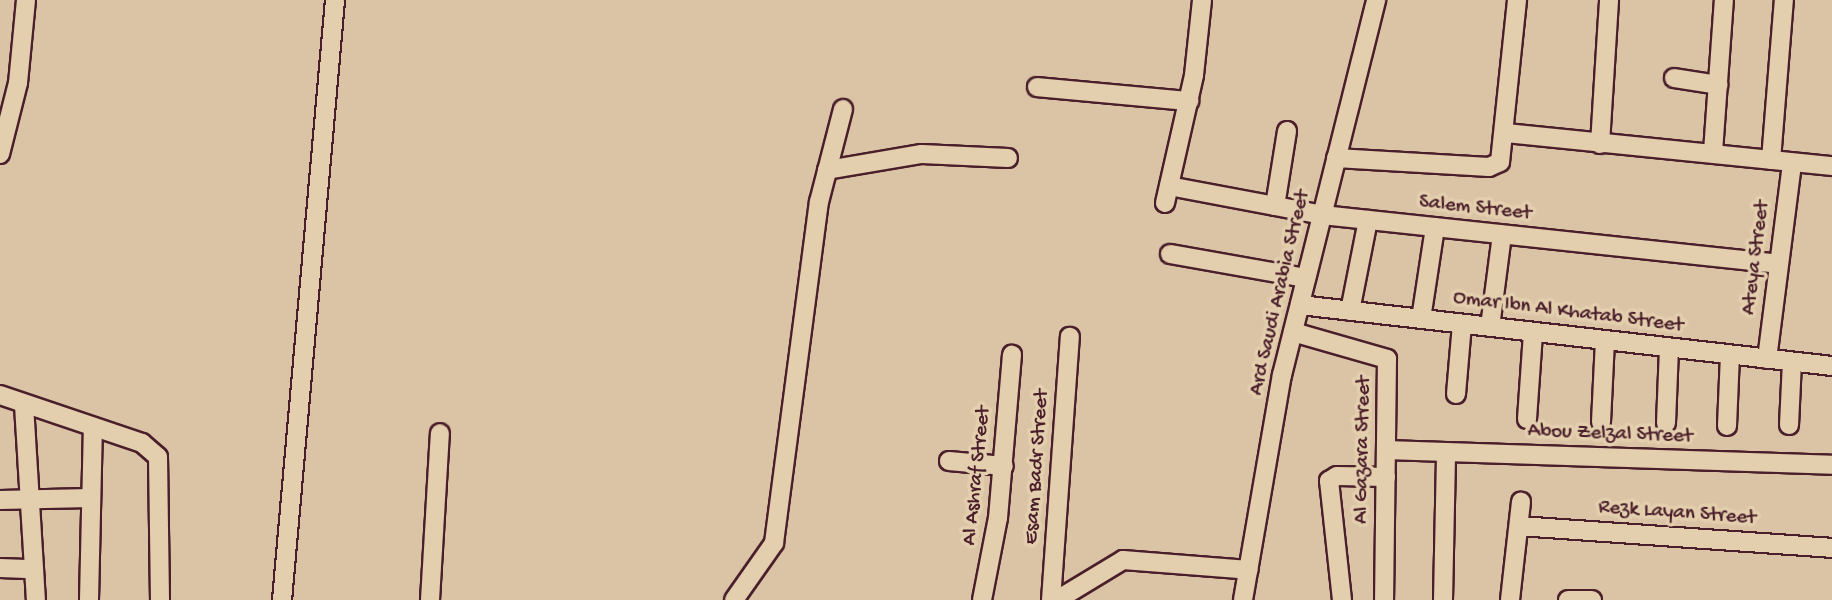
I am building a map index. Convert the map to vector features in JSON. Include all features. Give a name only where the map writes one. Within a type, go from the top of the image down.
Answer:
[{"type":"street","points":[[0,154],[18,83],[26,0]]},
{"type":"street","points":[[282,600],[335,0]]},
{"type":"street","points":[[1037,87],[1189,101],[1202,0]]},
{"type":"street","name":"Ard Saudi Arabia Street","points":[[1243,600],[1293,332],[1376,0]]},
{"type":"street","points":[[1336,158],[1489,167],[1500,162],[1506,133],[1517,0]]},
{"type":"street","points":[[1600,144],[1609,0]]},
{"type":"street","points":[[1713,152],[1724,0]]},
{"type":"street","points":[[1771,160],[1784,0]]},
{"type":"street","points":[[1674,78],[1718,85]]},
{"type":"street","name":"Salem Street","points":[[1189,101],[1167,194],[1435,228],[1778,264]]},
{"type":"street","points":[[734,600],[774,543],[827,170],[842,109]]},
{"type":"street","points":[[1275,206],[1287,131]]},
{"type":"street","points":[[1506,133],[1832,166]]},
{"type":"street","points":[[827,170],[922,154],[1008,158]]},
{"type":"street","name":"Ateya Street","points":[[1767,359],[1792,163]]},
{"type":"street","points":[[1350,311],[1368,220]]},
{"type":"street","points":[[1421,320],[1435,228]]},
{"type":"street","points":[[1490,327],[1502,235]]},
{"type":"street","points":[[1170,254],[1306,278]]},
{"type":"street","name":"Omar Ibn Al Khatab Street","points":[[1300,305],[1832,366]]},
{"type":"street","points":[[1456,394],[1462,324]]},
{"type":"street","name":"Al Gazara Street","points":[[1293,332],[1386,356],[1384,600]]},
{"type":"street","points":[[1527,419],[1533,332]]},
{"type":"street","name":"Esam Badr Street","points":[[1051,600],[1070,337]]},
{"type":"street","points":[[1601,422],[1605,341]]},
{"type":"street","points":[[1666,423],[1669,348]]},
{"type":"street","name":"Al Ashraf Street","points":[[982,600],[1004,466],[1012,355]]},
{"type":"street","points":[[1727,426],[1730,355]]},
{"type":"street","points":[[1790,425],[1792,362]]},
{"type":"street","points":[[0,396],[142,443],[162,467],[160,600]]},
{"type":"street","points":[[24,405],[36,600]]},
{"type":"street","points":[[89,600],[93,426]]},
{"type":"street","points":[[430,600],[440,433]]},
{"type":"street","name":"Abou Zelzal Street","points":[[1386,450],[1832,465]]},
{"type":"street","points":[[1443,600],[1446,452]]},
{"type":"street","points":[[949,461],[1004,466]]},
{"type":"street","points":[[1342,600],[1329,481],[1337,476],[1386,477]]},
{"type":"street","points":[[0,500],[90,498]]},
{"type":"street","points":[[1510,600],[1521,502]]},
{"type":"street","name":"Rezk Layan Street","points":[[1519,526],[1832,548]]},
{"type":"street","points":[[1057,600],[1123,560],[1249,570]]},
{"type":"street","points":[[0,568],[33,569]]},
{"type":"street","points":[[1568,600],[1592,600]]}]
